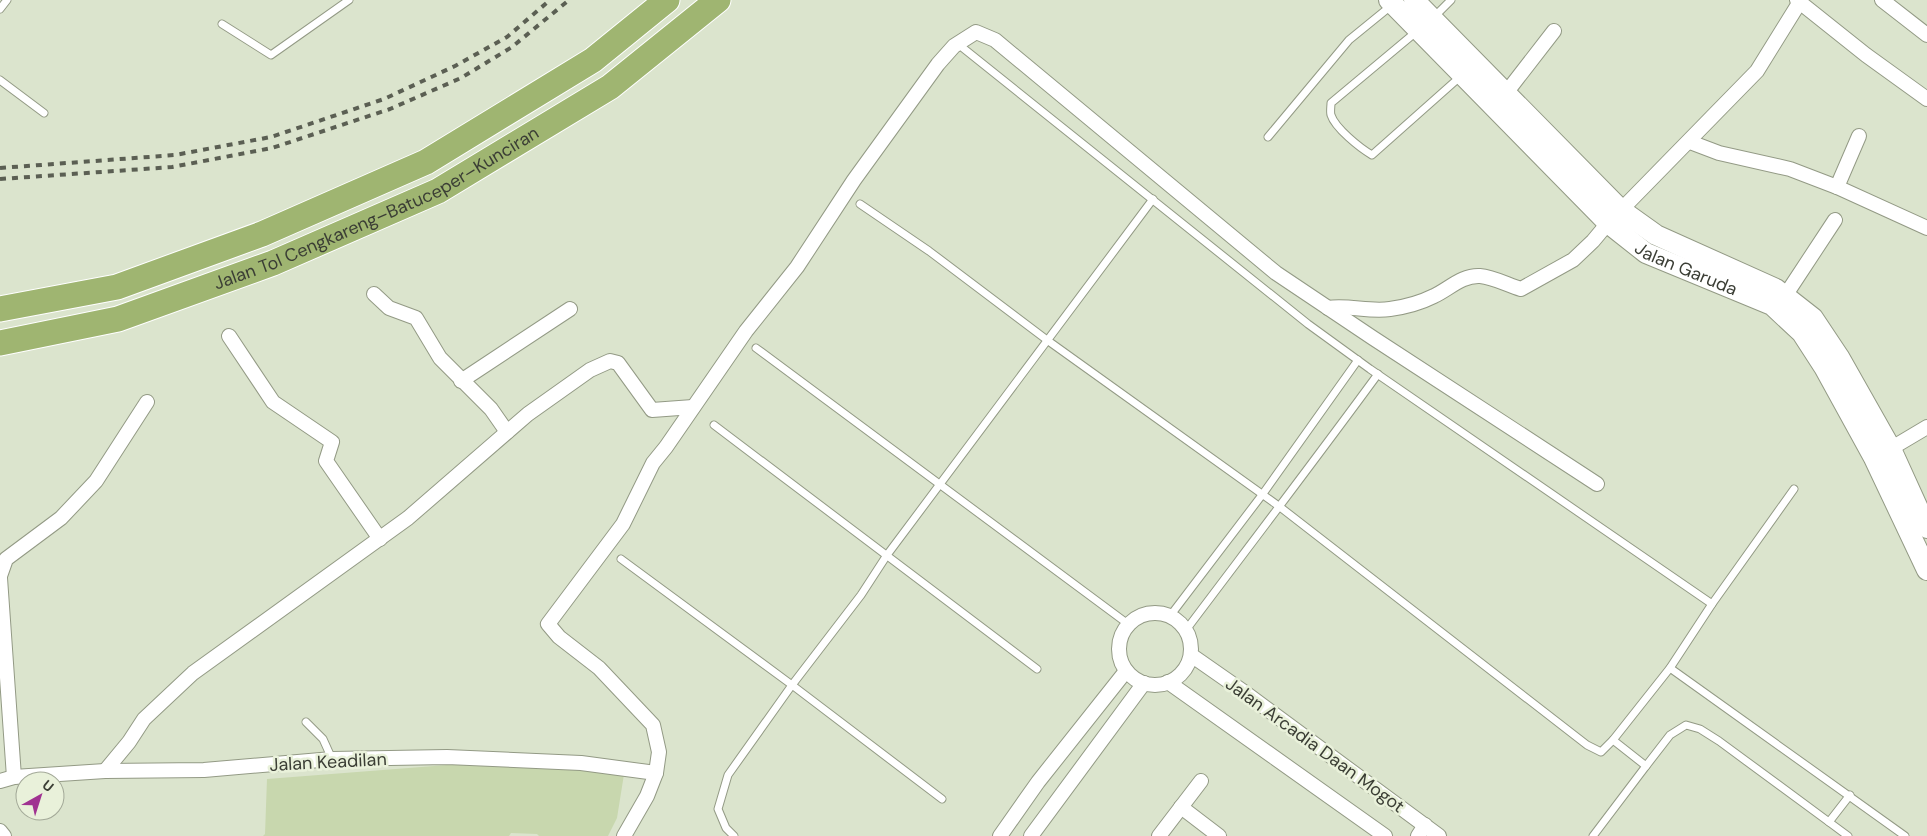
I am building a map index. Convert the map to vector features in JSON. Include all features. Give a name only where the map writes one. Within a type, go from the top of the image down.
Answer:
[{"type":"highway","name":"Jalan Tol Cengkareng–Batuceper–Kunciran","points":[[0,309],[117,286],[262,234],[426,162],[593,60],[667,0]]},
{"type":"highway","name":"Jalan Tol Cengkareng–Batuceper–Kunciran","points":[[0,343],[118,319],[273,263],[438,191],[610,87],[718,0]]},
{"type":"main road","name":"Jalan Garuda","points":[[1414,0],[1425,24]]},
{"type":"main road","name":"Jalan Garuda","points":[[1391,2],[1425,24],[1615,217],[1776,289],[1813,318],[1840,357],[1882,454],[1927,570]]},
{"type":"main road","name":"Jalan Garuda","points":[[1468,69],[1506,93],[1646,252],[1772,305],[1802,333],[1882,454],[1927,528]]},
{"type":"street","points":[[1882,0],[1927,35]]},
{"type":"street","points":[[1328,308],[1346,307],[1387,310],[1412,305],[1436,296],[1467,278],[1480,276],[1521,289],[1573,260],[1757,72],[1799,1],[1866,55],[1927,99]]},
{"type":"street","points":[[1506,93],[1554,31]]},
{"type":"street","points":[[624,836],[647,796],[656,773],[660,752],[653,724],[600,668],[559,638],[548,624],[623,524],[653,463],[746,331],[797,267],[854,180],[954,46],[976,32],[995,40],[1276,273],[1597,484]]},
{"type":"street","points":[[1837,187],[1858,136]]},
{"type":"street","points":[[1690,142],[1719,153],[1790,169],[1837,187],[1927,228]]},
{"type":"street","points":[[1785,296],[1835,220]]},
{"type":"street","points":[[374,294],[390,308],[416,318],[440,358],[491,409],[507,432]]},
{"type":"street","points":[[461,381],[570,309]]},
{"type":"street","points":[[229,336],[273,402],[332,442],[326,461],[380,539]]},
{"type":"street","points":[[105,771],[129,742],[144,719],[192,673],[380,539],[426,503],[528,414],[590,370],[610,361],[618,363],[652,410],[693,408]]},
{"type":"street","points":[[14,778],[0,577],[6,560],[61,518],[96,481],[147,402]]},
{"type":"street","points":[[1882,454],[1927,427]]},
{"type":"street","points":[[1155,612],[1170,616],[1186,630],[1190,642],[1191,655],[1179,676],[1168,682],[1156,685],[1144,683],[1126,671],[1119,655],[1120,639],[1128,624],[1140,615],[1155,612]]},
{"type":"street","name":"Jalan Arcadia Daan Mogot","points":[[1191,655],[1244,692],[1422,831],[1439,836]]},
{"type":"street","points":[[1000,836],[1038,782],[1126,671]]},
{"type":"street","name":"Jalan Arcadia Daan Mogot","points":[[1168,682],[1385,836]]},
{"type":"street","points":[[1031,836],[1144,683]]},
{"type":"street","name":"Jalan Keadilan","points":[[0,781],[14,778],[105,771],[204,770],[332,759],[447,757],[581,763],[656,773]]},
{"type":"street","points":[[1159,836],[1201,781]]},
{"type":"street","points":[[1181,807],[1219,836]]},
{"type":"street","points":[[0,831],[4,836]]},
{"type":"lane","points":[[0,9],[7,0]]},
{"type":"lane","points":[[222,24],[271,55],[350,0]]},
{"type":"lane","points":[[1451,0],[1331,103],[1330,115],[1339,128],[1372,154],[1468,69]]},
{"type":"lane","points":[[1268,137],[1350,40],[1391,2]]},
{"type":"lane","points":[[962,48],[1308,324],[1712,604]]},
{"type":"lane","points":[[0,80],[44,113]]},
{"type":"lane","points":[[734,836],[726,828],[718,809],[728,776],[792,685],[861,595],[887,555],[1153,199]]},
{"type":"lane","points":[[860,204],[929,251],[1047,340],[1280,508],[1586,745],[1601,752],[1613,740],[1670,668],[1712,604],[1794,489]]},
{"type":"lane","points":[[756,348],[1128,624]]},
{"type":"lane","points":[[1170,616],[1262,495],[1358,360]]},
{"type":"lane","points":[[1186,630],[1208,598],[1280,508],[1378,374]]},
{"type":"lane","points":[[714,425],[1037,669]]},
{"type":"lane","points":[[622,559],[792,685],[942,800]]},
{"type":"lane","points":[[1670,668],[1905,836]]},
{"type":"lane","points":[[306,722],[323,740],[332,759]]},
{"type":"lane","points":[[1594,836],[1670,735],[1686,725],[1700,729],[1719,741],[1848,836]]},
{"type":"lane","points":[[1613,740],[1646,766]]},
{"type":"lane","points":[[1829,822],[1850,795]]},
{"type":"green space","points":[[550,757],[625,768],[617,818],[608,836],[539,836],[537,834],[511,833],[509,836],[263,836],[265,834],[267,779]]},
{"type":"railway","points":[[0,168],[175,155],[271,137],[384,99],[455,66],[507,37],[550,0]]},
{"type":"railway","points":[[0,179],[172,167],[272,148],[390,109],[461,78],[512,47],[569,0]]}]
